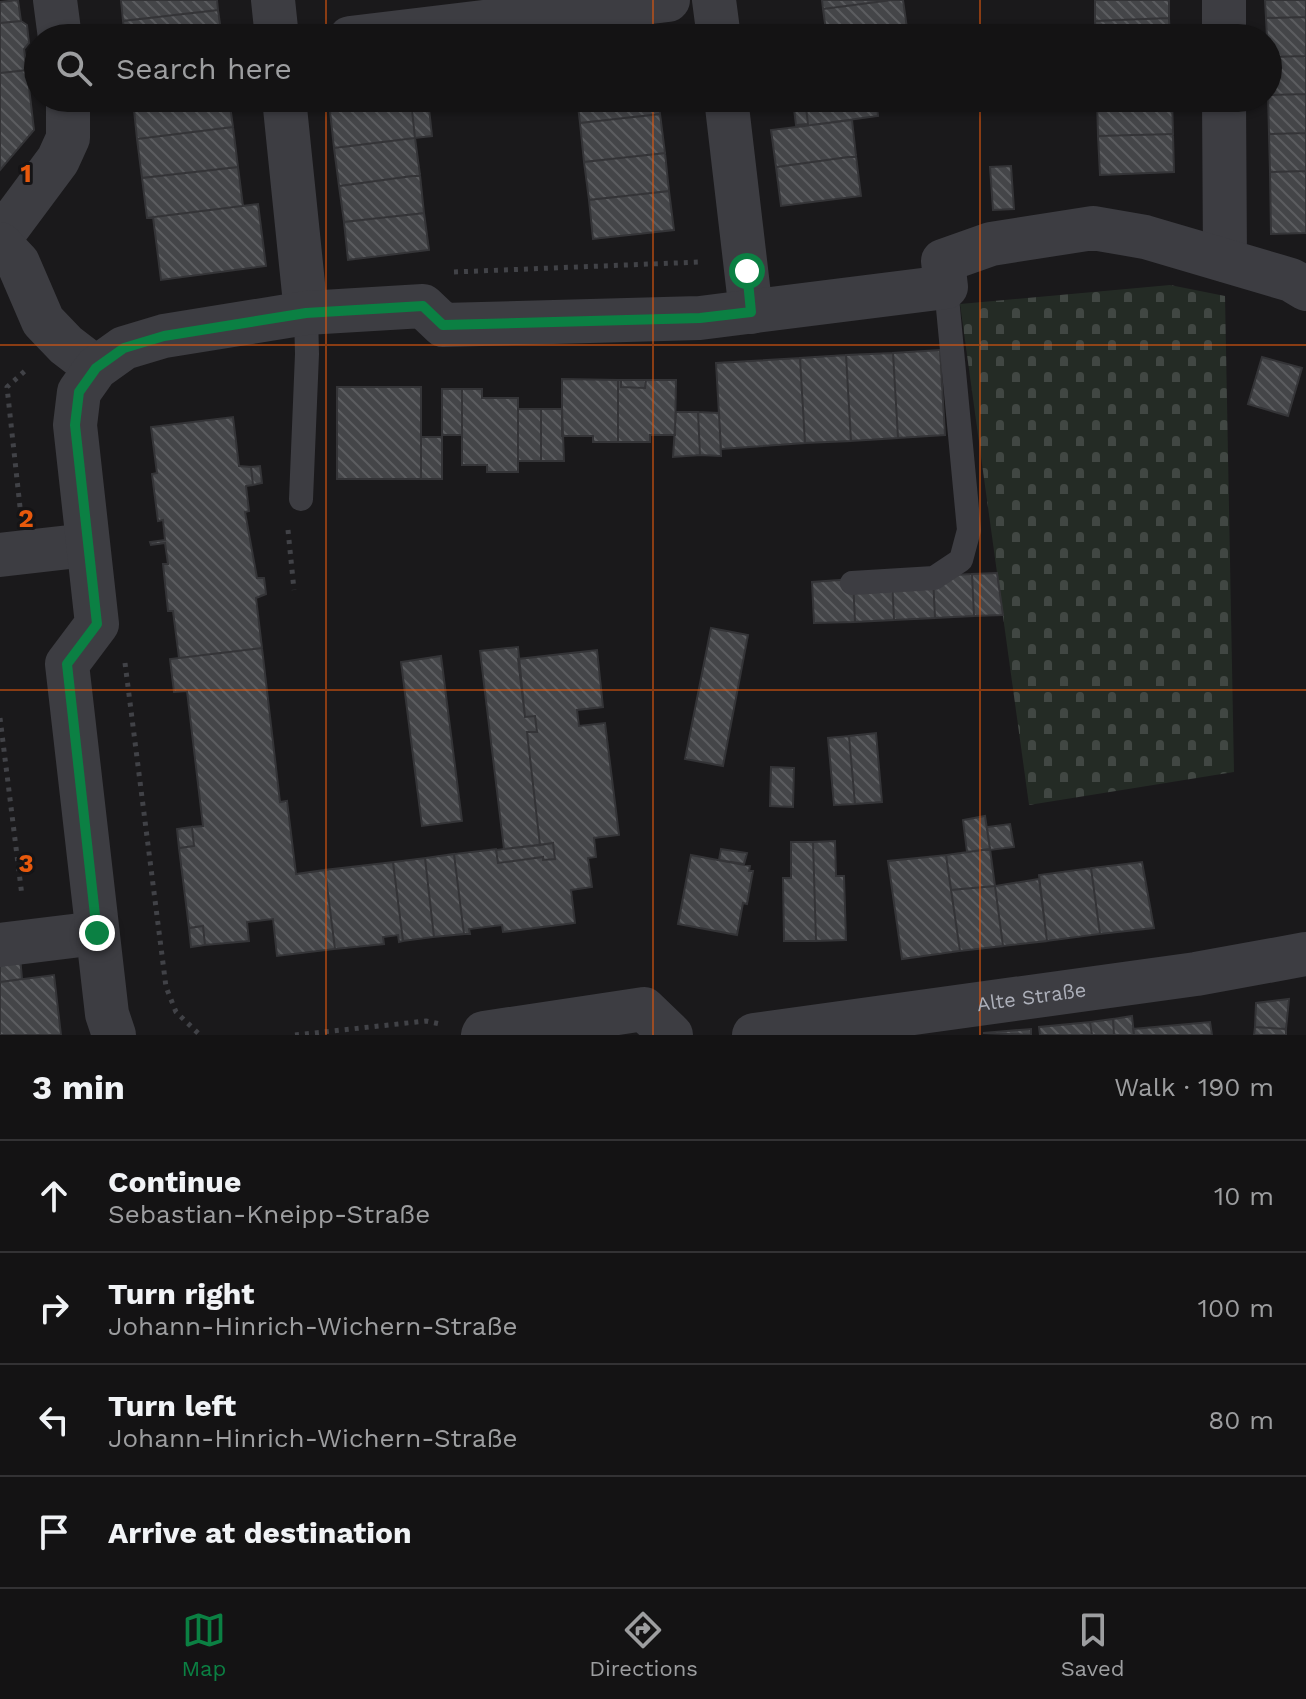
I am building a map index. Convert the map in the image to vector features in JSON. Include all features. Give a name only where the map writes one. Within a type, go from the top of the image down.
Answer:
[{"type":"street","points":[[55,0],[58,24]]},
{"type":"street","points":[[273,0],[276,24]]},
{"type":"street","points":[[467,24],[668,0]]},
{"type":"street","points":[[714,0],[717,24]]},
{"type":"street","points":[[1224,0],[1224,24]]},
{"type":"street","points":[[0,238],[58,160],[68,138],[68,112]]},
{"type":"street","points":[[285,112],[306,313]]},
{"type":"street","points":[[728,112],[751,312]]},
{"type":"street","points":[[1224,112],[1225,260]]},
{"type":"street","points":[[114,1035],[107,1014],[67,664],[97,624],[75,425],[79,392],[96,368],[124,348],[164,336],[306,313],[423,306],[443,325],[700,318],[751,312],[946,287],[943,261],[991,244],[1093,228],[1145,237],[1291,280],[1306,289]]},
{"type":"street","points":[[0,244],[18,263],[43,321],[66,345],[96,368]]},
{"type":"street","points":[[0,555],[87,545]]},
{"type":"street","points":[[14,944],[97,933]]},
{"type":"street","name":"Alte Straße","points":[[754,1035],[1196,974],[1306,954]]},
{"type":"street","points":[[483,1034],[644,1009],[671,1035]]},
{"type":"lane","points":[[852,583],[934,578],[961,560],[969,530],[946,287]]},
{"type":"lane","points":[[301,499],[306,313]]},
{"type":"path","points":[[123,648],[166,987],[176,1012],[200,1035]]},
{"type":"path","points":[[0,718],[14,944]]},
{"type":"path","points":[[295,1035],[426,1021],[483,1034]]},
{"type":"green space","points":[[1170,285],[1225,296],[1234,772],[1029,805],[960,304]]},
{"type":"building","points":[[18,0],[21,21],[0,23],[0,2]]},
{"type":"building","points":[[121,0],[217,0],[218,10],[123,21]]},
{"type":"building","points":[[822,0],[892,0],[823,9]]},
{"type":"building","points":[[903,0],[906,24],[825,24],[823,9]]},
{"type":"building","points":[[1095,0],[1169,0],[1169,18],[1095,21]]},
{"type":"building","points":[[1265,0],[1306,0],[1306,17],[1266,18]]},
{"type":"building","points":[[218,10],[220,24],[123,24],[123,21]]},
{"type":"building","points":[[1306,17],[1306,56],[1282,57],[1282,24],[1266,24],[1266,18]]},
{"type":"building","points":[[1169,18],[1169,24],[1095,24],[1095,21]]},
{"type":"building","points":[[21,21],[26,24],[24,70],[0,73],[0,23]]},
{"type":"building","points":[[1306,56],[1306,94],[1282,95],[1282,57]]},
{"type":"building","points":[[24,70],[24,112],[32,112],[34,130],[0,170],[0,73]]},
{"type":"building","points":[[1306,94],[1306,133],[1269,134],[1268,112],[1282,112],[1282,95]]},
{"type":"building","points":[[134,112],[231,112],[233,127],[137,139]]},
{"type":"building","points":[[330,112],[412,112],[415,138],[334,148]]},
{"type":"building","points":[[412,112],[429,112],[432,136],[415,138]]},
{"type":"building","points":[[579,112],[660,112],[660,114],[580,123]]},
{"type":"building","points":[[794,112],[806,112],[808,124],[796,125]]},
{"type":"building","points":[[806,112],[878,112],[878,116],[797,127],[808,124]]},
{"type":"building","points":[[1097,112],[1172,112],[1173,134],[1098,136]]},
{"type":"building","points":[[660,114],[665,153],[584,162],[580,123]]},
{"type":"building","points":[[852,120],[856,156],[776,167],[771,130]]},
{"type":"building","points":[[233,127],[238,167],[142,178],[137,139]]},
{"type":"building","points":[[1306,133],[1306,171],[1270,172],[1269,134]]},
{"type":"building","points":[[1173,134],[1174,172],[1100,175],[1098,136]]},
{"type":"building","points":[[415,138],[420,175],[339,186],[334,148]]},
{"type":"building","points":[[665,153],[669,191],[589,200],[584,162]]},
{"type":"building","points":[[856,156],[861,196],[781,206],[776,167]]},
{"type":"building","points":[[1011,166],[1014,209],[993,210],[990,167]]},
{"type":"building","points":[[238,167],[243,206],[147,218],[142,178]]},
{"type":"building","points":[[1306,171],[1306,233],[1271,234],[1270,172]]},
{"type":"building","points":[[420,175],[424,213],[344,222],[339,186]]},
{"type":"building","points":[[669,191],[674,230],[593,239],[589,200]]},
{"type":"building","points":[[258,204],[266,266],[161,280],[153,217]]},
{"type":"building","points":[[424,213],[429,250],[348,260],[344,222]]},
{"type":"building","points":[[940,350],[945,435],[898,438],[893,353]]},
{"type":"building","points":[[893,353],[898,438],[851,441],[846,355]]},
{"type":"building","points":[[846,355],[851,441],[805,443],[800,358]]},
{"type":"building","points":[[1262,357],[1302,368],[1288,416],[1248,404]]},
{"type":"building","points":[[800,358],[805,443],[721,449],[716,363]]},
{"type":"building","points":[[562,379],[618,380],[618,442],[593,442],[593,436],[562,436]]},
{"type":"building","points":[[618,380],[621,380],[621,387],[645,388],[646,380],[676,380],[675,435],[650,435],[650,442],[618,442]]},
{"type":"building","points":[[621,380],[646,380],[645,388],[621,387]]},
{"type":"building","points":[[337,387],[421,387],[421,479],[337,479]]},
{"type":"building","points":[[442,389],[462,389],[462,435],[442,435]]},
{"type":"building","points":[[462,389],[482,389],[482,398],[518,398],[518,472],[487,472],[487,465],[462,465]]},
{"type":"building","points":[[518,409],[541,409],[541,461],[518,461]]},
{"type":"building","points":[[541,409],[562,409],[564,461],[541,461]]},
{"type":"building","points":[[676,412],[698,412],[700,455],[673,457]]},
{"type":"building","points":[[698,412],[719,413],[721,456],[700,455]]},
{"type":"building","points":[[233,417],[239,466],[251,467],[253,485],[246,486],[249,511],[245,512],[257,578],[264,578],[266,594],[256,598],[262,648],[179,658],[173,611],[168,611],[163,564],[168,564],[165,543],[151,545],[150,542],[165,540],[163,520],[158,521],[152,474],[157,473],[151,427]]},
{"type":"building","points":[[421,437],[442,437],[442,479],[421,479]]},
{"type":"building","points":[[260,466],[262,483],[253,485],[251,467]]},
{"type":"building","points":[[997,573],[1003,615],[974,616],[972,574]]},
{"type":"building","points":[[972,574],[974,616],[935,618],[933,576]]},
{"type":"building","points":[[933,576],[935,618],[894,620],[892,578]]},
{"type":"building","points":[[892,578],[894,620],[855,622],[853,579]]},
{"type":"building","points":[[853,579],[855,622],[814,623],[812,582]]},
{"type":"building","points":[[711,628],[748,635],[723,766],[685,759]]},
{"type":"building","points":[[518,647],[525,717],[535,716],[537,732],[527,732],[540,845],[504,849],[480,651]]},
{"type":"building","points":[[262,648],[280,802],[287,801],[296,874],[325,870],[335,949],[277,956],[273,919],[247,922],[249,941],[205,945],[203,926],[189,928],[179,848],[194,846],[192,827],[203,826],[187,691],[174,692],[170,659]]},
{"type":"building","points":[[597,650],[603,707],[577,710],[579,726],[605,723],[619,835],[594,838],[596,857],[588,858],[592,887],[571,890],[575,923],[503,932],[502,925],[469,929],[470,934],[464,934],[454,854],[496,849],[498,863],[543,857],[543,860],[555,859],[553,843],[540,845],[527,732],[537,732],[535,716],[525,717],[518,659]]},
{"type":"building","points":[[441,656],[462,821],[422,826],[401,662]]},
{"type":"building","points":[[876,733],[882,802],[855,804],[849,736]]},
{"type":"building","points":[[849,736],[855,804],[834,805],[828,738]]},
{"type":"building","points":[[771,767],[794,768],[793,807],[770,806]]},
{"type":"building","points":[[985,816],[990,849],[967,852],[963,820]]},
{"type":"building","points":[[1010,824],[1014,847],[990,850],[987,827]]},
{"type":"building","points":[[192,827],[194,846],[179,848],[177,829]]},
{"type":"building","points":[[835,841],[836,876],[844,876],[846,940],[816,941],[813,842]]},
{"type":"building","points":[[791,842],[813,842],[816,941],[784,941],[783,878],[791,878]]},
{"type":"building","points":[[553,843],[555,859],[543,860],[543,857],[498,863],[496,850]]},
{"type":"building","points":[[721,849],[747,853],[744,864],[719,860]]},
{"type":"building","points":[[990,849],[995,886],[951,890],[946,855]]},
{"type":"building","points":[[454,854],[464,934],[434,937],[425,858]]},
{"type":"building","points":[[691,855],[750,866],[749,871],[753,871],[737,935],[678,924]]},
{"type":"building","points":[[946,855],[960,951],[902,959],[888,861]]},
{"type":"building","points":[[425,858],[434,937],[403,941],[393,862]]},
{"type":"building","points":[[393,862],[403,941],[399,942],[398,935],[383,937],[384,944],[335,949],[325,870]]},
{"type":"building","points":[[1142,862],[1154,928],[1100,934],[1091,868]]},
{"type":"building","points":[[1091,868],[1100,934],[1047,941],[1039,875]]},
{"type":"building","points":[[1039,879],[1047,941],[1003,946],[995,886]]},
{"type":"building","points":[[995,886],[1003,946],[960,951],[951,890]]},
{"type":"building","points":[[203,926],[205,945],[191,947],[189,928]]},
{"type":"building","points":[[20,956],[22,979],[0,982],[0,959]]},
{"type":"building","points":[[54,975],[61,1035],[0,1035],[0,982]]},
{"type":"building","points":[[1289,999],[1286,1029],[1255,1027],[1256,1003]]},
{"type":"building","points":[[1132,1016],[1134,1035],[1114,1035],[1113,1019]]},
{"type":"building","points":[[1113,1019],[1114,1035],[1092,1035],[1090,1022]]},
{"type":"building","points":[[1090,1022],[1092,1035],[1040,1035],[1039,1027]]},
{"type":"building","points":[[1210,1022],[1212,1035],[1134,1035],[1133,1029]]},
{"type":"building","points":[[1255,1027],[1286,1029],[1286,1035],[1254,1035]]},
{"type":"building","points":[[1031,1029],[1031,1035],[983,1033]]},
{"type":"route","points":[[97,933],[67,664],[97,624],[75,425],[79,392],[96,368],[124,348],[164,336],[306,313],[423,306],[443,325],[700,318],[751,312],[747,271]]}]
